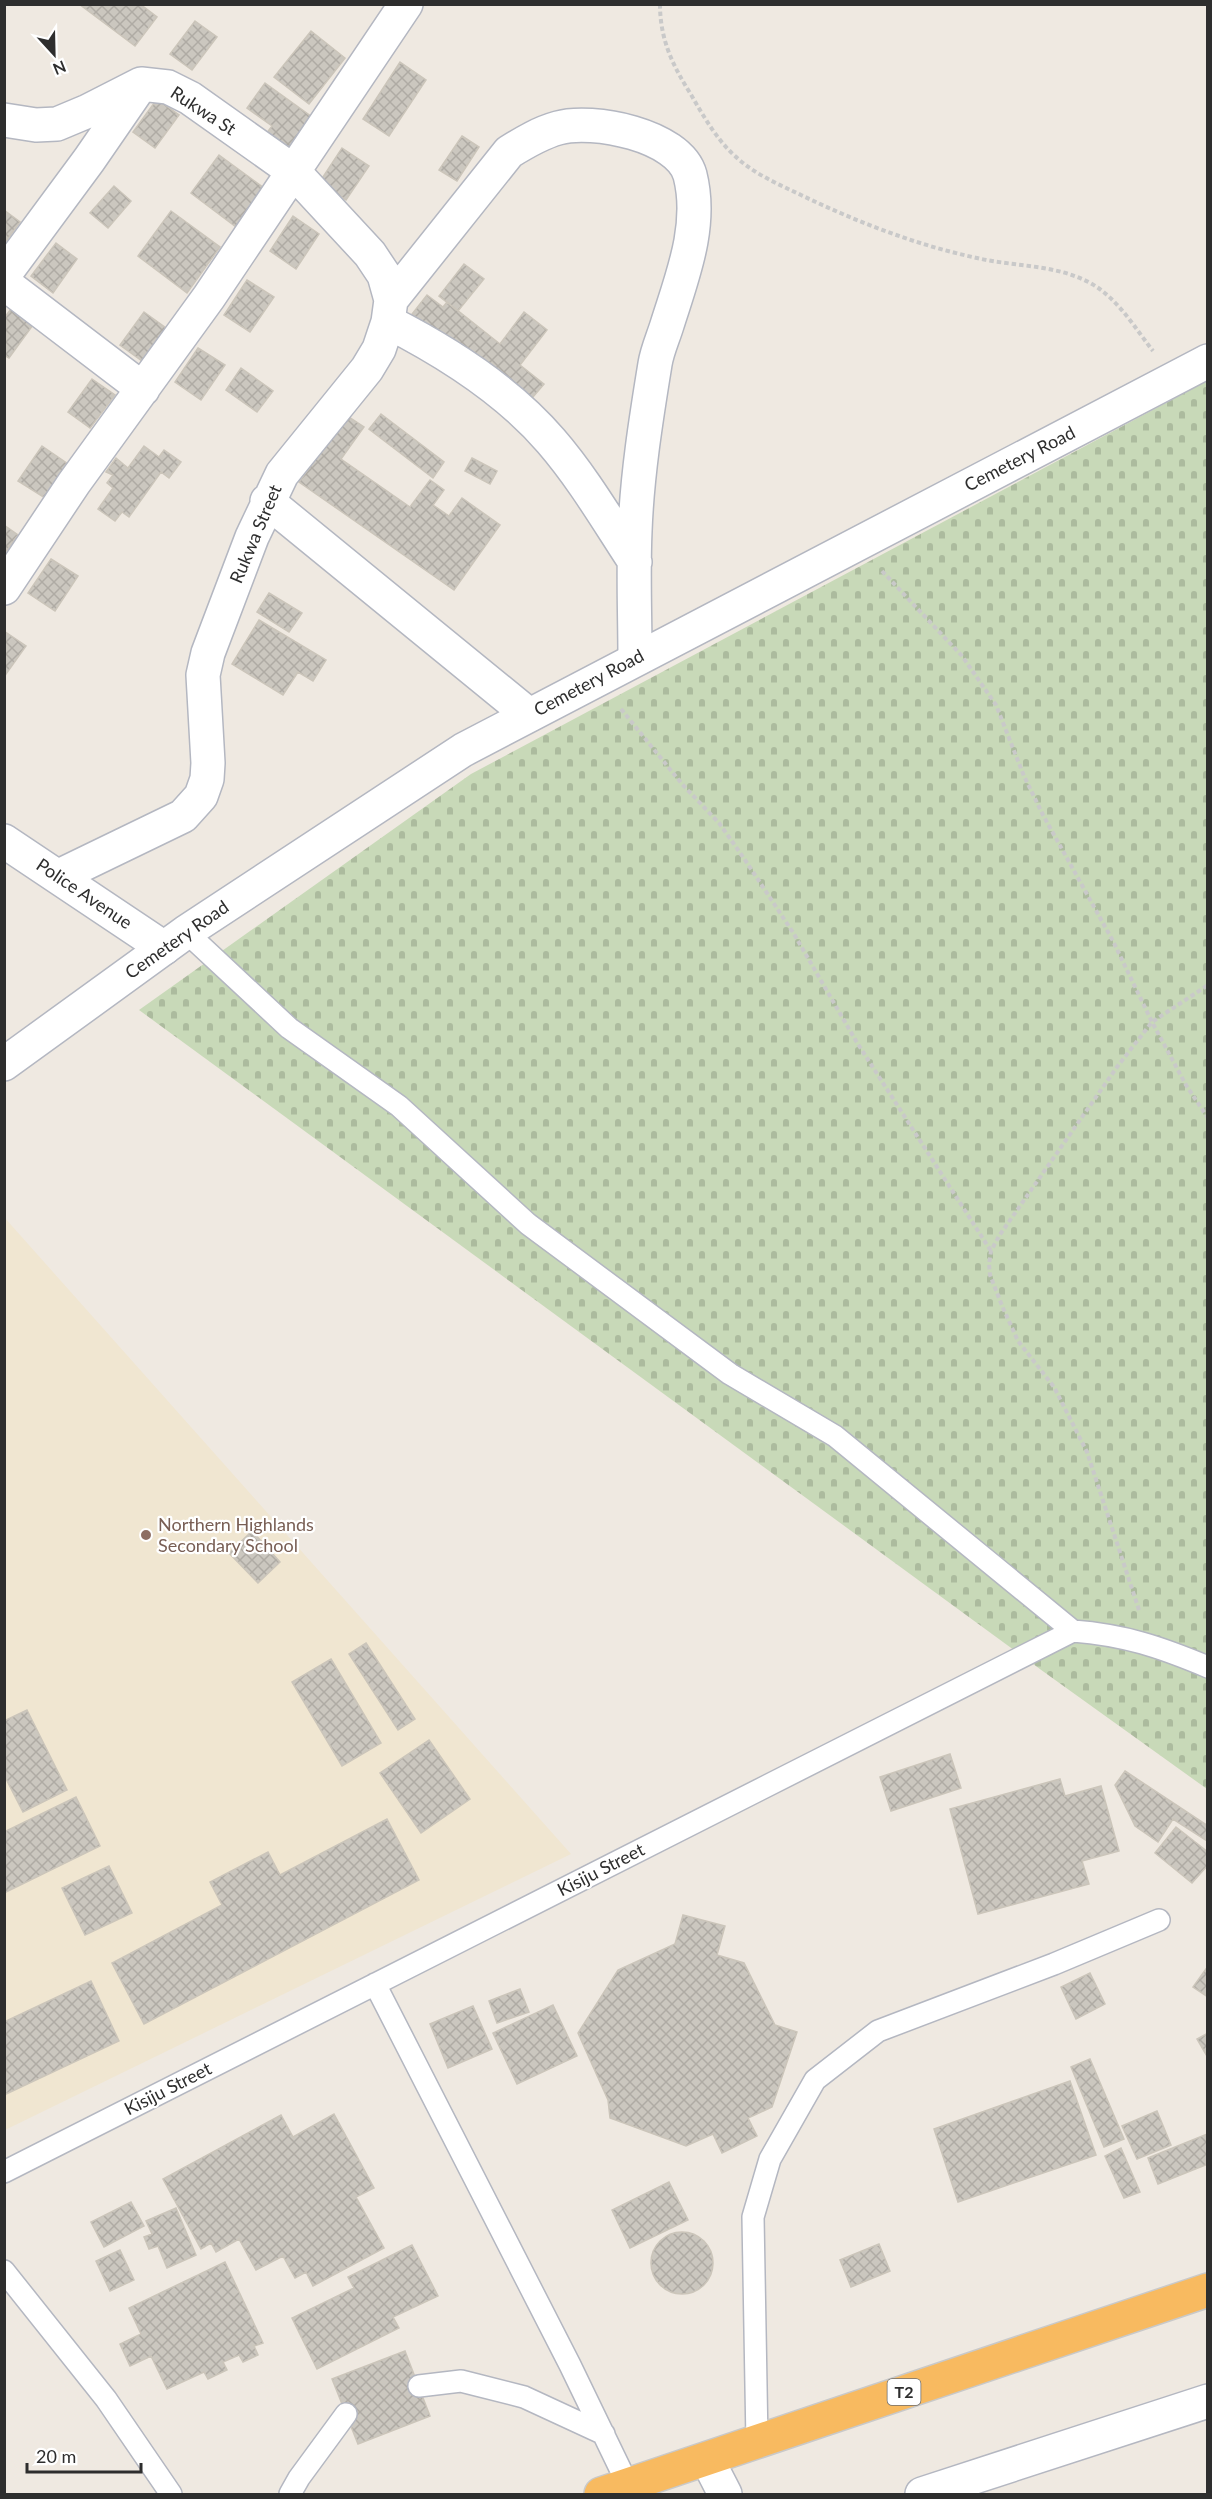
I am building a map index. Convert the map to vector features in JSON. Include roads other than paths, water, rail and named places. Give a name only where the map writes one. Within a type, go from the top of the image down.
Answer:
[{"type":"highway","name":"T2","points":[[615,2490],[1208,2290]]},
{"type":"street","points":[[4,588],[74,483],[209,297],[406,4]]},
{"type":"street","points":[[4,120],[36,125],[57,124],[141,84]]},
{"type":"street","points":[[4,275],[89,160],[141,84]]},
{"type":"street","name":"Rukwa St","points":[[141,84],[168,87],[190,98],[293,171]]},
{"type":"street","name":"Rukwa Street","points":[[58,876],[183,816],[201,796],[207,778],[208,763],[203,684],[208,653],[267,501],[289,465],[367,369],[379,349],[389,311],[509,152],[534,137],[560,127],[588,126],[639,135],[663,144],[679,156],[689,172],[695,214],[687,259],[656,362],[639,479],[635,562],[635,658]]},
{"type":"street","points":[[293,171],[370,254],[384,275],[389,311],[423,340],[462,366],[531,420],[566,458],[635,562]]},
{"type":"street","points":[[4,283],[143,388]]},
{"type":"street","name":"Cemetery Road","points":[[4,1064],[175,940],[463,750],[635,658],[1208,361]]},
{"type":"street","points":[[267,501],[529,715]]},
{"type":"street","name":"Police Avenue","points":[[4,841],[58,876],[175,940]]},
{"type":"street","points":[[922,2494],[1208,2401]]},
{"type":"street","points":[[707,2459],[725,2494]]},
{"type":"lane","points":[[175,940],[289,1028],[399,1106],[528,1224],[730,1374],[835,1436],[1073,1631],[1107,1634],[1151,1645],[1208,1667]]},
{"type":"lane","name":"Kisiju Street","points":[[4,2172],[1073,1631]]},
{"type":"lane","points":[[758,2442],[753,2217],[770,2159],[815,2080],[878,2031],[1054,1964],[1159,1920]]},
{"type":"lane","points":[[375,1984],[604,2434],[615,2490]]},
{"type":"lane","points":[[4,2271],[106,2399],[171,2494]]},
{"type":"lane","points":[[419,2386],[460,2381],[524,2397],[604,2434]]},
{"type":"lane","points":[[290,2494],[299,2478],[346,2414]]},
{"type":"place","name":"Northern Highlands Secondary School","points":[[146,1535]]}]
